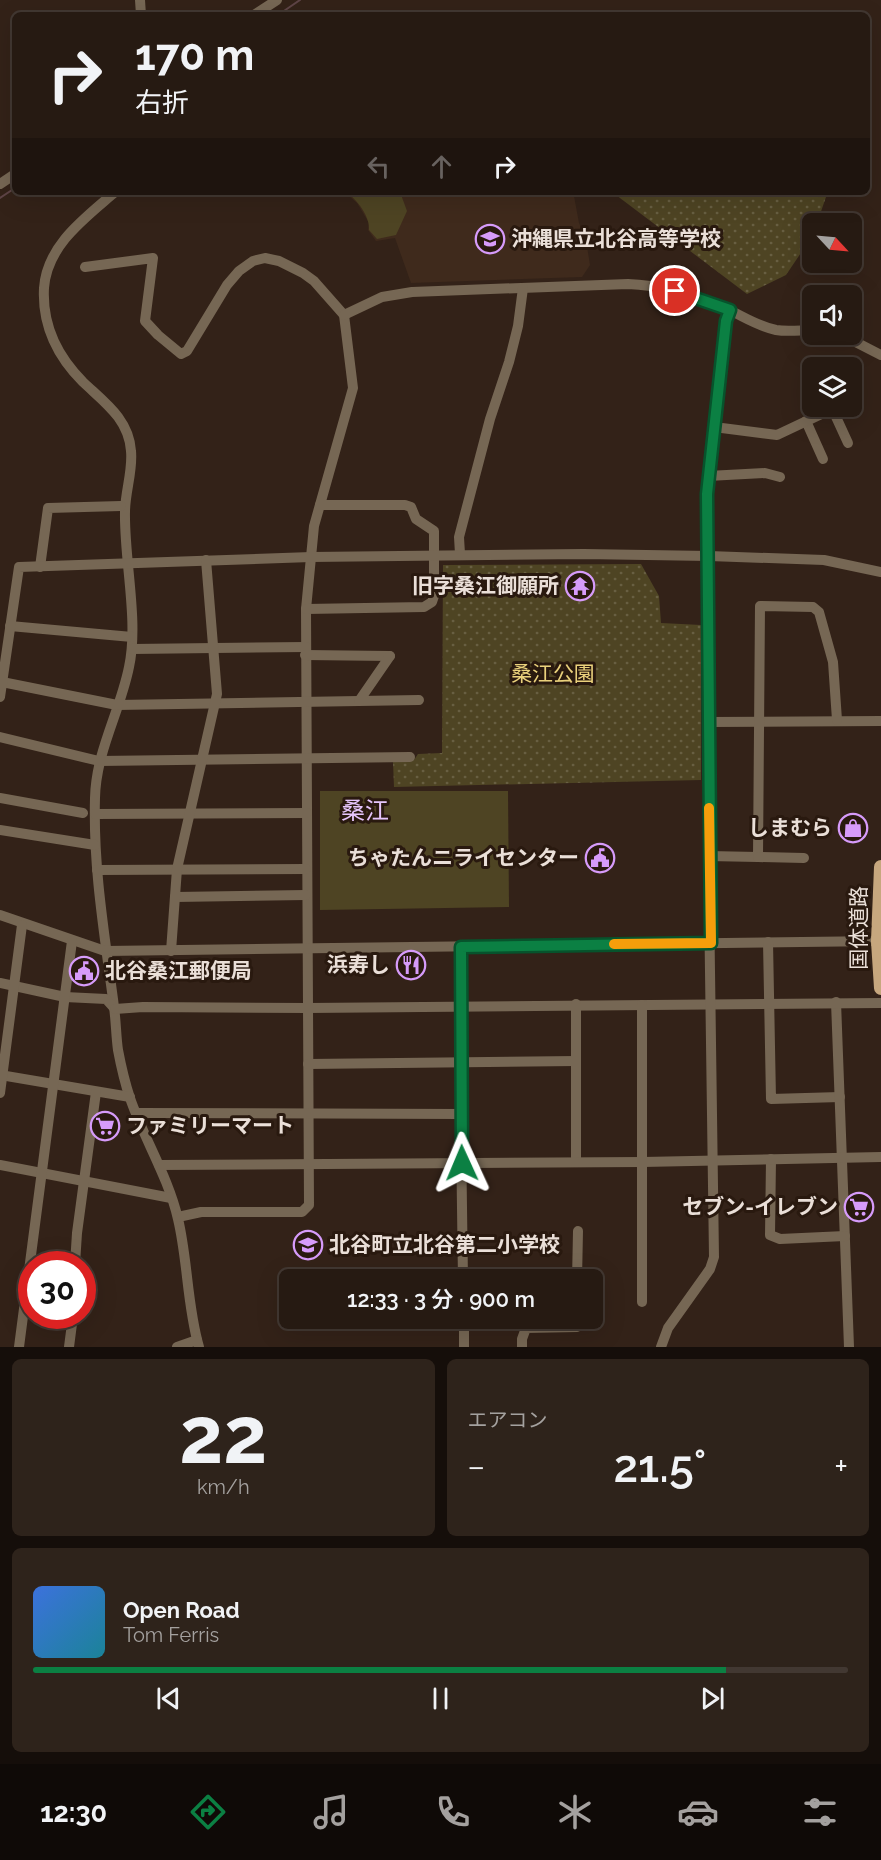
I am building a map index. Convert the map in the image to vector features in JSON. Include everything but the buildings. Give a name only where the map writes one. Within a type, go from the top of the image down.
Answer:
[{"type":"main road","name":"国体道路","points":[[881,867],[879,941],[881,988]]},
{"type":"street","points":[[259,12],[277,0]]},
{"type":"street","points":[[111,195],[77,224],[52,257],[44,284],[44,313],[53,341],[67,364],[116,413],[126,429],[131,450],[125,511],[132,649],[125,682],[99,761],[95,793],[89,814],[95,845],[105,951],[115,1009],[118,1051],[130,1097],[159,1165],[177,1217],[198,1343],[177,1347]]},
{"type":"street","points":[[85,267],[153,258],[145,321],[181,354],[187,351],[227,285],[239,271],[253,261],[265,258],[279,261],[314,281],[344,315],[353,388],[314,526],[306,609],[309,1205],[302,1212],[201,1212],[177,1217]]},
{"type":"street","points":[[344,315],[372,300],[393,294],[616,284],[645,285],[688,294],[730,310],[753,323],[775,330],[802,330]]},
{"type":"street","points":[[460,554],[459,537],[490,419],[509,362],[518,326],[523,288]]},
{"type":"street","points":[[661,1347],[668,1328],[710,1269],[714,1257],[708,856],[708,476],[726,321],[730,310]]},
{"type":"street","points":[[861,345],[881,355]]},
{"type":"street","points":[[714,427],[777,435],[814,417]]},
{"type":"street","points":[[836,417],[848,443]]},
{"type":"street","points":[[806,421],[823,459]]},
{"type":"street","points":[[708,476],[765,473],[780,477]]},
{"type":"street","points":[[306,609],[424,607],[432,602],[434,596],[434,531],[416,519],[411,507],[405,505],[320,505]]},
{"type":"street","points":[[40,567],[48,508],[121,506]]},
{"type":"street","points":[[0,697],[19,567],[460,554],[709,556],[824,560],[881,572]]},
{"type":"street","points":[[171,951],[177,869],[215,704],[217,685],[206,560]]},
{"type":"street","points":[[758,857],[760,606],[813,607],[819,612],[833,662],[837,720]]},
{"type":"street","points":[[10,626],[132,637]]},
{"type":"street","points":[[132,649],[214,648],[390,656],[359,701]]},
{"type":"street","points":[[2,682],[117,705],[419,700]]},
{"type":"street","points":[[709,722],[881,721]]},
{"type":"street","points":[[0,737],[99,761],[410,757]]},
{"type":"street","points":[[0,798],[89,814],[307,813]]},
{"type":"street","points":[[0,830],[95,845]]},
{"type":"street","points":[[708,856],[804,858]]},
{"type":"street","points":[[97,870],[306,869]]},
{"type":"street","points":[[175,897],[306,896]]},
{"type":"street","points":[[0,915],[22,925],[105,951],[879,941]]},
{"type":"street","points":[[0,1093],[22,925]]},
{"type":"street","points":[[19,1347],[72,941]]},
{"type":"street","points":[[768,942],[771,1099],[840,1097]]},
{"type":"street","points":[[461,947],[463,1269]]},
{"type":"street","points":[[0,983],[65,997],[106,999],[115,1009]]},
{"type":"street","points":[[836,1002],[849,1347]]},
{"type":"street","points":[[115,1009],[881,1003]]},
{"type":"street","points":[[576,1004],[576,1162]]},
{"type":"street","points":[[642,1005],[642,1302]]},
{"type":"street","points":[[308,1064],[576,1061]]},
{"type":"street","points":[[1,1075],[130,1097]]},
{"type":"street","points":[[76,1251],[96,1092]]},
{"type":"street","points":[[136,1113],[461,1114]]},
{"type":"street","points":[[159,1165],[643,1162],[881,1157]]},
{"type":"street","points":[[771,1159],[770,1234],[780,1239],[845,1236]]},
{"type":"street","points":[[0,1165],[171,1198]]},
{"type":"street","points":[[578,1231],[578,1269]]},
{"type":"street","points":[[69,1347],[71,1329]]},
{"type":"street","points":[[464,1329],[464,1347]]},
{"type":"street","points":[[522,1347],[526,1329]]},
{"type":"shaded area","name":"沖縄県立北谷高等学校","points":[[351,195],[577,195],[574,196],[579,223],[586,240],[590,265],[582,277],[411,283],[395,238],[376,241],[368,230],[369,223],[357,203],[350,197]]},
{"type":"green space","points":[[401,195],[407,211],[396,235],[377,239],[369,230],[364,212],[351,196]]},
{"type":"green space","points":[[616,195],[821,195],[826,197],[820,213],[802,213],[802,251],[786,275],[747,294]]},
{"type":"green space","name":"桑江公園","points":[[641,564],[659,596],[661,623],[701,625],[701,780],[394,787],[393,761],[414,760],[418,754],[442,753],[443,565]]},
{"type":"green space","points":[[320,791],[508,791],[509,907],[320,910]]},
{"type":"waterway","points":[[282,12],[300,0]]},
{"type":"waterway","points":[[0,198],[12,190]]},
{"type":"slow traffic","points":[[614,944],[711,943],[709,808]]},
{"type":"place","name":"沖縄県立北谷高等学校","points":[[490,239]]},
{"type":"place","name":"旧字桑江御願所","points":[[580,586]]},
{"type":"place","name":"しまむら","points":[[853,828]]},
{"type":"place","name":"ちゃたんニライセンター","points":[[600,858]]},
{"type":"place","name":"浜寿し","points":[[411,965]]},
{"type":"place","name":"北谷桑江郵便局","points":[[84,971]]},
{"type":"place","name":"ファミリーマート","points":[[105,1126]]},
{"type":"place","name":"セブン-イレブン","points":[[859,1207]]},
{"type":"place","name":"北谷町立北谷第二小学校","points":[[308,1245]]},
{"type":"district","name":"桑江","points":[[365,811]]},
{"type":"route","points":[[462,1163],[461,947],[711,943],[707,494],[726,321],[730,310],[675,291]]}]
